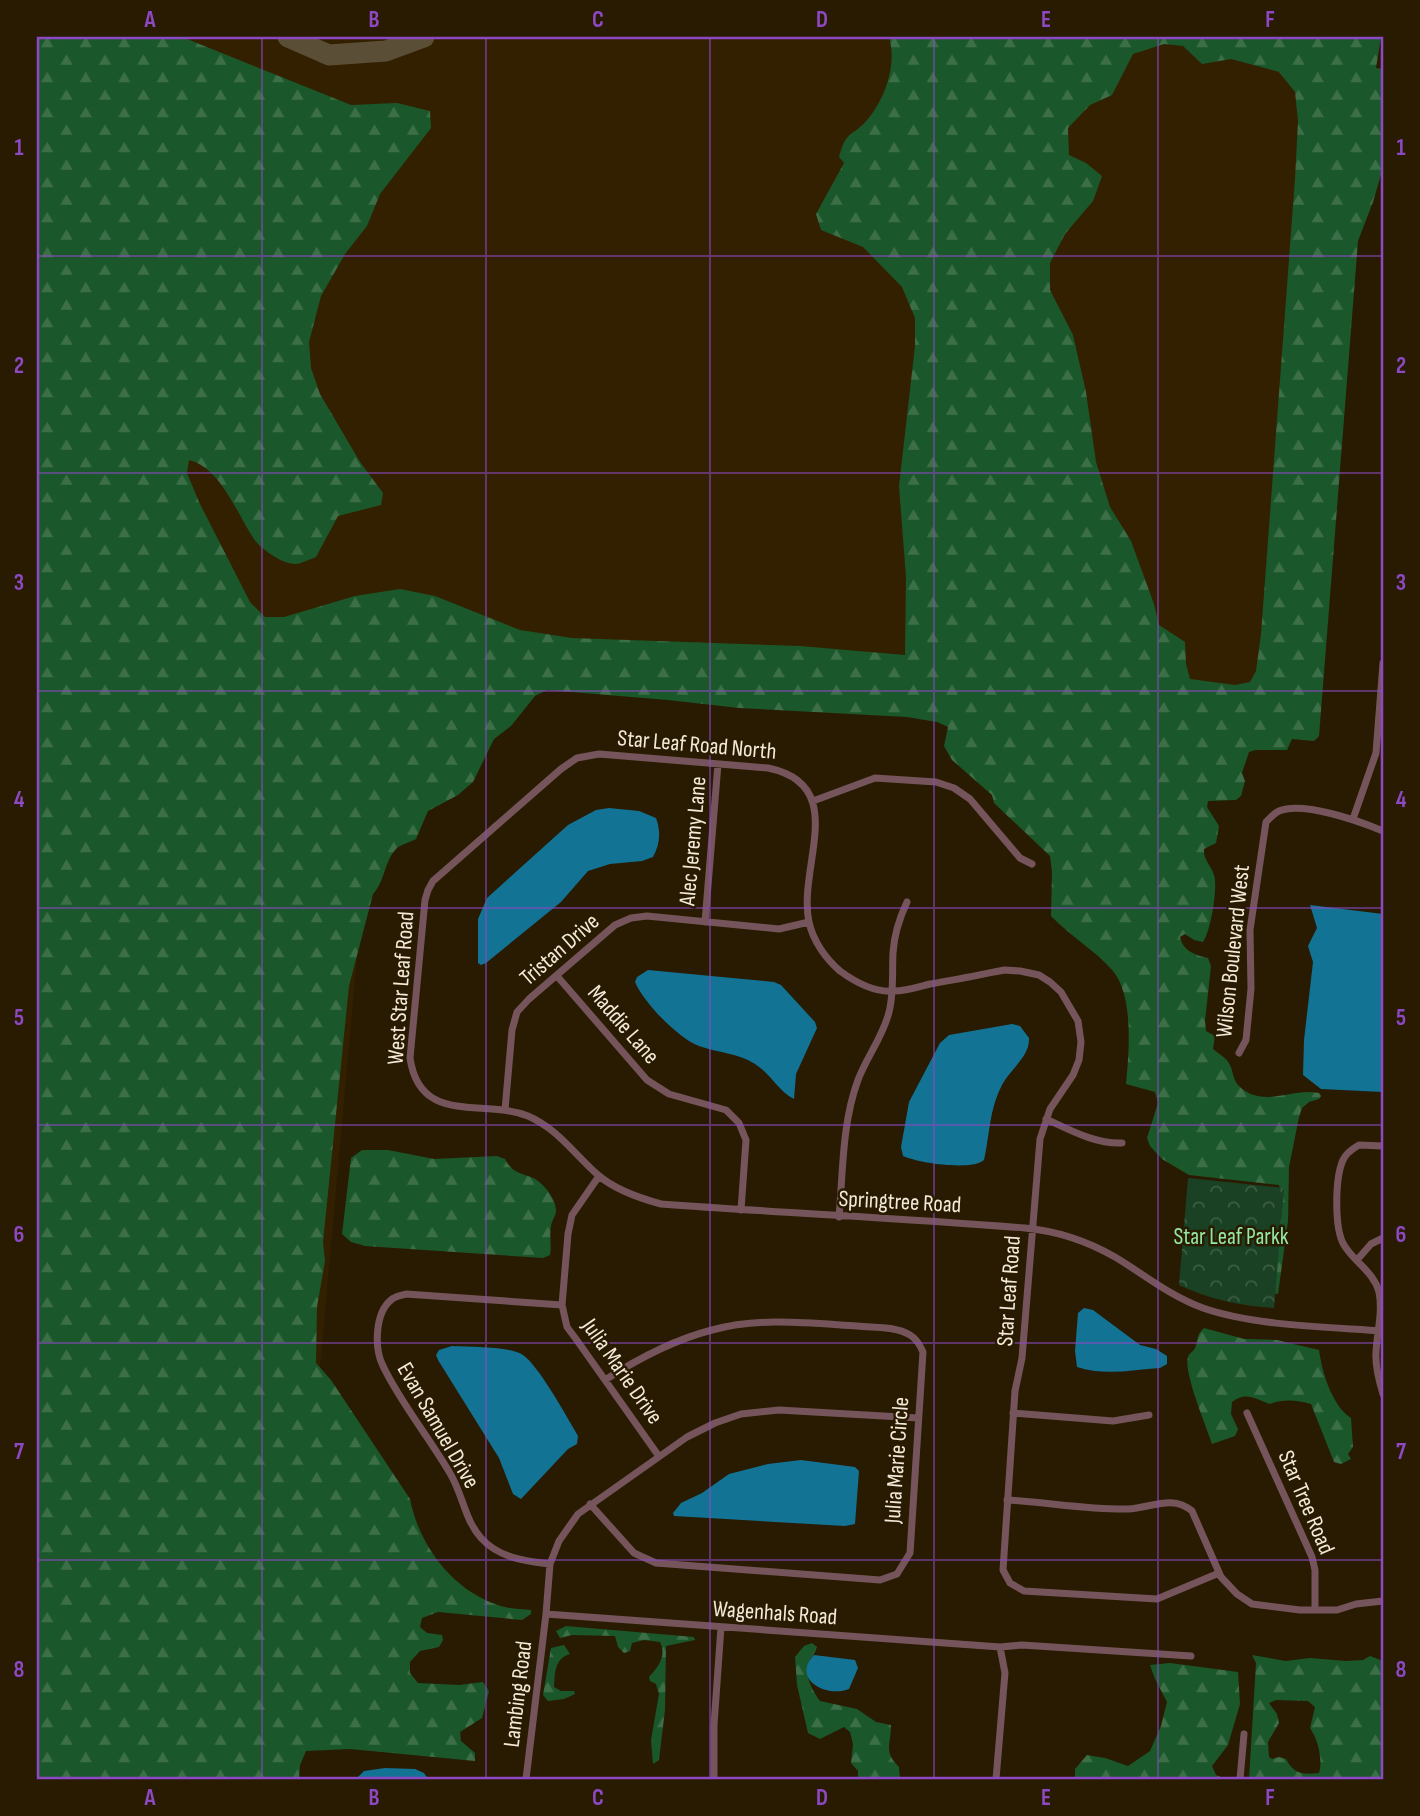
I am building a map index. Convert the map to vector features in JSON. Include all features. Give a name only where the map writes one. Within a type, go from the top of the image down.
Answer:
[{"type":"street","points":[[1383,663],[1380,741],[1353,819],[1383,831]]},
{"type":"street","name":"Star Leaf Road North","points":[[433,881],[577,758],[599,754],[768,768],[788,772],[804,785],[813,801]]},
{"type":"street","name":"Alec Jeremy Lane","points":[[705,922],[718,764]]},
{"type":"street","points":[[892,992],[871,988],[849,978],[830,962],[816,940],[809,922],[808,892],[815,819],[813,801],[875,778],[936,782],[954,788],[970,799],[1020,858],[1032,864]]},
{"type":"street","name":"Wilson Boulevard West","points":[[1239,1054],[1246,1040],[1251,989],[1250,930],[1266,822],[1274,814],[1291,809],[1331,813],[1353,819]]},
{"type":"street","name":"West Star Leaf Road","points":[[427,1095],[415,1080],[410,1058],[425,900],[433,881]]},
{"type":"street","points":[[839,1217],[846,1129],[851,1104],[865,1064],[890,1011],[897,925],[907,902]]},
{"type":"street","name":"Tristan Drive","points":[[505,1110],[512,1030],[517,1012],[615,925],[631,918],[647,916],[779,929],[809,922]]},
{"type":"street","name":"Star Leaf Road","points":[[892,992],[1004,971],[1020,971],[1039,975],[1050,982],[1068,1003],[1078,1021],[1081,1042],[1079,1060],[1046,1119],[1040,1139],[1007,1500],[1003,1570],[1010,1583],[1029,1592],[1157,1599],[1219,1573]]},
{"type":"street","name":"Maddie Lane","points":[[557,976],[647,1080],[669,1094],[726,1110],[739,1122],[746,1140],[741,1210]]},
{"type":"street","name":"Springtree Road","points":[[427,1095],[446,1105],[505,1110],[544,1124],[599,1176],[635,1197],[661,1204],[951,1222],[1058,1233],[1092,1245],[1120,1260],[1162,1289],[1205,1309],[1244,1318],[1381,1331]]},
{"type":"street","points":[[1046,1119],[1086,1137],[1110,1144],[1122,1143]]},
{"type":"street","points":[[1383,1146],[1359,1146],[1348,1153],[1340,1172],[1337,1226],[1345,1248],[1368,1272],[1379,1294],[1381,1331],[1376,1354],[1383,1394]]},
{"type":"street","points":[[562,1305],[572,1215],[599,1176]]},
{"type":"street","points":[[1357,1260],[1371,1244],[1383,1238]]},
{"type":"street","name":"Evan Samuel Drive","points":[[550,1564],[519,1560],[499,1552],[482,1539],[468,1520],[453,1478],[382,1366],[378,1340],[380,1319],[385,1306],[393,1297],[406,1294],[562,1305]]},
{"type":"street","name":"Julia Marie Drive","points":[[562,1305],[567,1327],[658,1455]]},
{"type":"street","name":"Julia Marie Circle","points":[[590,1504],[634,1553],[656,1563],[880,1580],[891,1577],[902,1569],[909,1553],[923,1352],[914,1337],[894,1329],[785,1321],[741,1324],[712,1329],[668,1344],[605,1380]]},
{"type":"street","points":[[550,1564],[566,1530],[590,1504],[658,1455],[715,1423],[741,1414],[779,1410],[918,1419]]},
{"type":"street","points":[[1013,1413],[1113,1421],[1149,1415]]},
{"type":"street","name":"Star Tree Road","points":[[1247,1413],[1312,1557],[1315,1570],[1314,1610]]},
{"type":"street","points":[[1007,1500],[1129,1509],[1171,1502],[1185,1505],[1192,1511],[1219,1573],[1240,1597],[1263,1606],[1314,1610],[1337,1610],[1356,1604],[1383,1601]]},
{"type":"street","name":"Lambing Road","points":[[526,1779],[550,1564]]},
{"type":"street","name":"Wagenhals Road","points":[[546,1614],[1000,1647],[1022,1645],[1191,1656]]},
{"type":"street","points":[[714,1779],[714,1726],[721,1627]]},
{"type":"street","points":[[996,1779],[1004,1673],[1004,1659],[1000,1647]]},
{"type":"street","points":[[1240,1779],[1244,1734]]},
{"type":"shaded area","points":[[37,37],[1368,37],[1318,728],[541,686],[365,869],[301,1578]]},
{"type":"green space","points":[[37,37],[182,37],[351,105],[397,103],[430,111],[431,128],[380,194],[367,226],[345,254],[321,296],[309,342],[311,368],[320,394],[360,462],[383,493],[381,505],[338,516],[316,557],[295,564],[284,562],[257,543],[227,493],[210,472],[189,460],[187,473],[199,502],[250,602],[265,617],[284,617],[355,596],[400,589],[435,596],[520,630],[572,638],[800,646],[905,655],[906,577],[899,486],[915,346],[915,318],[902,287],[863,247],[821,230],[816,214],[844,163],[839,157],[845,142],[850,134],[868,119],[885,91],[892,58],[889,37],[1381,37],[1376,68],[1383,69],[1383,168],[1358,241],[1319,736],[1314,741],[1292,739],[1287,750],[1249,752],[1242,773],[1245,781],[1241,796],[1236,800],[1208,801],[1207,807],[1219,826],[1216,843],[1204,849],[1215,881],[1211,919],[1203,942],[1185,934],[1180,937],[1187,949],[1208,958],[1211,966],[1206,1031],[1215,1036],[1213,1049],[1229,1063],[1238,1085],[1257,1096],[1309,1092],[1319,1093],[1321,1096],[1302,1108],[1299,1117],[1289,1167],[1288,1221],[1278,1294],[1272,1293],[1281,1195],[1279,1185],[1189,1175],[1162,1159],[1150,1146],[1147,1138],[1158,1103],[1155,1092],[1126,1084],[1128,1025],[1120,982],[1106,963],[1051,916],[1050,856],[994,803],[992,795],[952,760],[944,746],[948,727],[937,722],[907,717],[739,708],[547,690],[535,696],[511,726],[494,739],[473,782],[458,795],[428,811],[416,839],[398,847],[392,854],[373,894],[349,986],[323,1242],[325,1261],[317,1307],[316,1363],[331,1380],[410,1499],[421,1533],[440,1564],[466,1589],[481,1598],[506,1607],[531,1610],[531,1614],[522,1620],[438,1612],[422,1618],[420,1627],[427,1633],[442,1635],[443,1640],[439,1647],[420,1651],[410,1662],[410,1673],[418,1683],[459,1685],[483,1682],[489,1691],[482,1718],[460,1732],[461,1741],[475,1753],[475,1761],[350,1749],[306,1751],[300,1765],[299,1779],[37,1779]],"holes":[[[1164,44],[1183,46],[1202,64],[1231,59],[1279,72],[1295,92],[1298,121],[1261,634],[1256,671],[1250,682],[1235,685],[1190,679],[1185,642],[1159,625],[1131,541],[1110,507],[1096,462],[1086,392],[1073,335],[1050,290],[1050,263],[1065,234],[1093,201],[1102,176],[1086,163],[1069,155],[1068,128],[1090,105],[1112,95],[1133,54]]]},
{"type":"green space","points":[[362,1150],[388,1150],[434,1159],[497,1156],[505,1159],[515,1171],[540,1182],[554,1202],[556,1212],[551,1225],[550,1255],[543,1258],[365,1246],[351,1242],[342,1234],[351,1158]]},
{"type":"green space","name":"Star Leaf Parkk","points":[[1188,1178],[1284,1188],[1274,1308],[1225,1301],[1179,1285]]},
{"type":"green space","points":[[1204,1328],[1244,1339],[1277,1340],[1319,1350],[1325,1378],[1333,1397],[1351,1418],[1353,1447],[1348,1454],[1351,1459],[1341,1464],[1334,1462],[1311,1404],[1295,1401],[1270,1404],[1251,1397],[1237,1399],[1232,1402],[1231,1414],[1238,1429],[1235,1436],[1212,1444],[1187,1364]]},
{"type":"green space","points":[[566,1626],[694,1637],[695,1640],[666,1646],[665,1710],[659,1760],[653,1764],[651,1740],[659,1694],[656,1684],[650,1681],[649,1677],[662,1657],[660,1642],[644,1640],[632,1643],[630,1651],[624,1653],[618,1647],[615,1636],[572,1635],[560,1638],[556,1631]]},
{"type":"green space","points":[[812,1643],[817,1647],[807,1672],[817,1697],[820,1701],[857,1709],[876,1722],[891,1725],[889,1752],[899,1767],[900,1779],[858,1779],[858,1771],[851,1763],[853,1744],[850,1732],[844,1727],[820,1739],[808,1733],[797,1685],[795,1657],[804,1646]]},
{"type":"green space","points":[[564,1645],[570,1654],[558,1663],[554,1687],[561,1691],[574,1691],[575,1694],[548,1701],[543,1695],[551,1648]]},
{"type":"green space","points":[[1252,1655],[1286,1661],[1310,1658],[1363,1660],[1370,1656],[1383,1661],[1383,1779],[1249,1779],[1256,1663]],"holes":[[[1276,1700],[1308,1701],[1315,1707],[1310,1728],[1319,1750],[1320,1762],[1319,1773],[1308,1774],[1292,1768],[1286,1759],[1269,1757],[1268,1742],[1279,1723],[1277,1714],[1269,1703]]]},
{"type":"green space","points":[[1170,1663],[1238,1672],[1240,1704],[1228,1745],[1212,1766],[1216,1775],[1225,1779],[1075,1779],[1075,1769],[1087,1755],[1128,1766],[1150,1751],[1161,1726],[1167,1702],[1150,1665]]},
{"type":"water","points":[[609,808],[639,811],[656,818],[659,838],[653,857],[642,861],[610,864],[588,871],[561,902],[486,963],[478,963],[478,919],[487,898],[568,825],[596,810]]},
{"type":"water","points":[[1310,905],[1383,914],[1383,1092],[1321,1089],[1303,1075],[1313,962],[1308,946],[1317,928]]},
{"type":"water","points":[[648,970],[774,982],[781,985],[815,1022],[817,1028],[796,1074],[794,1099],[755,1064],[699,1046],[681,1036],[662,1019],[635,982],[637,977]]},
{"type":"water","points":[[1012,1024],[1020,1026],[1029,1038],[1028,1045],[998,1094],[984,1160],[957,1165],[932,1163],[903,1156],[901,1147],[909,1102],[940,1043],[949,1035]]},
{"type":"water","points":[[1084,1308],[1093,1310],[1140,1345],[1156,1349],[1167,1356],[1167,1364],[1160,1368],[1118,1372],[1077,1367],[1075,1351],[1078,1313]]},
{"type":"water","points":[[452,1346],[499,1348],[523,1355],[545,1380],[578,1436],[577,1444],[568,1449],[521,1499],[513,1494],[499,1458],[438,1360],[436,1355],[439,1350]]},
{"type":"water","points":[[801,1460],[855,1467],[859,1471],[855,1524],[845,1526],[674,1516],[673,1513],[681,1503],[702,1493],[729,1474],[768,1464]]},
{"type":"water","points":[[814,1655],[855,1660],[858,1668],[849,1689],[831,1691],[814,1684],[807,1672],[808,1664]]},
{"type":"water","points":[[385,1768],[415,1769],[424,1773],[428,1779],[356,1779],[364,1771]]},
{"type":"taxiway","points":[[288,37],[329,55],[386,51],[424,37]]}]
